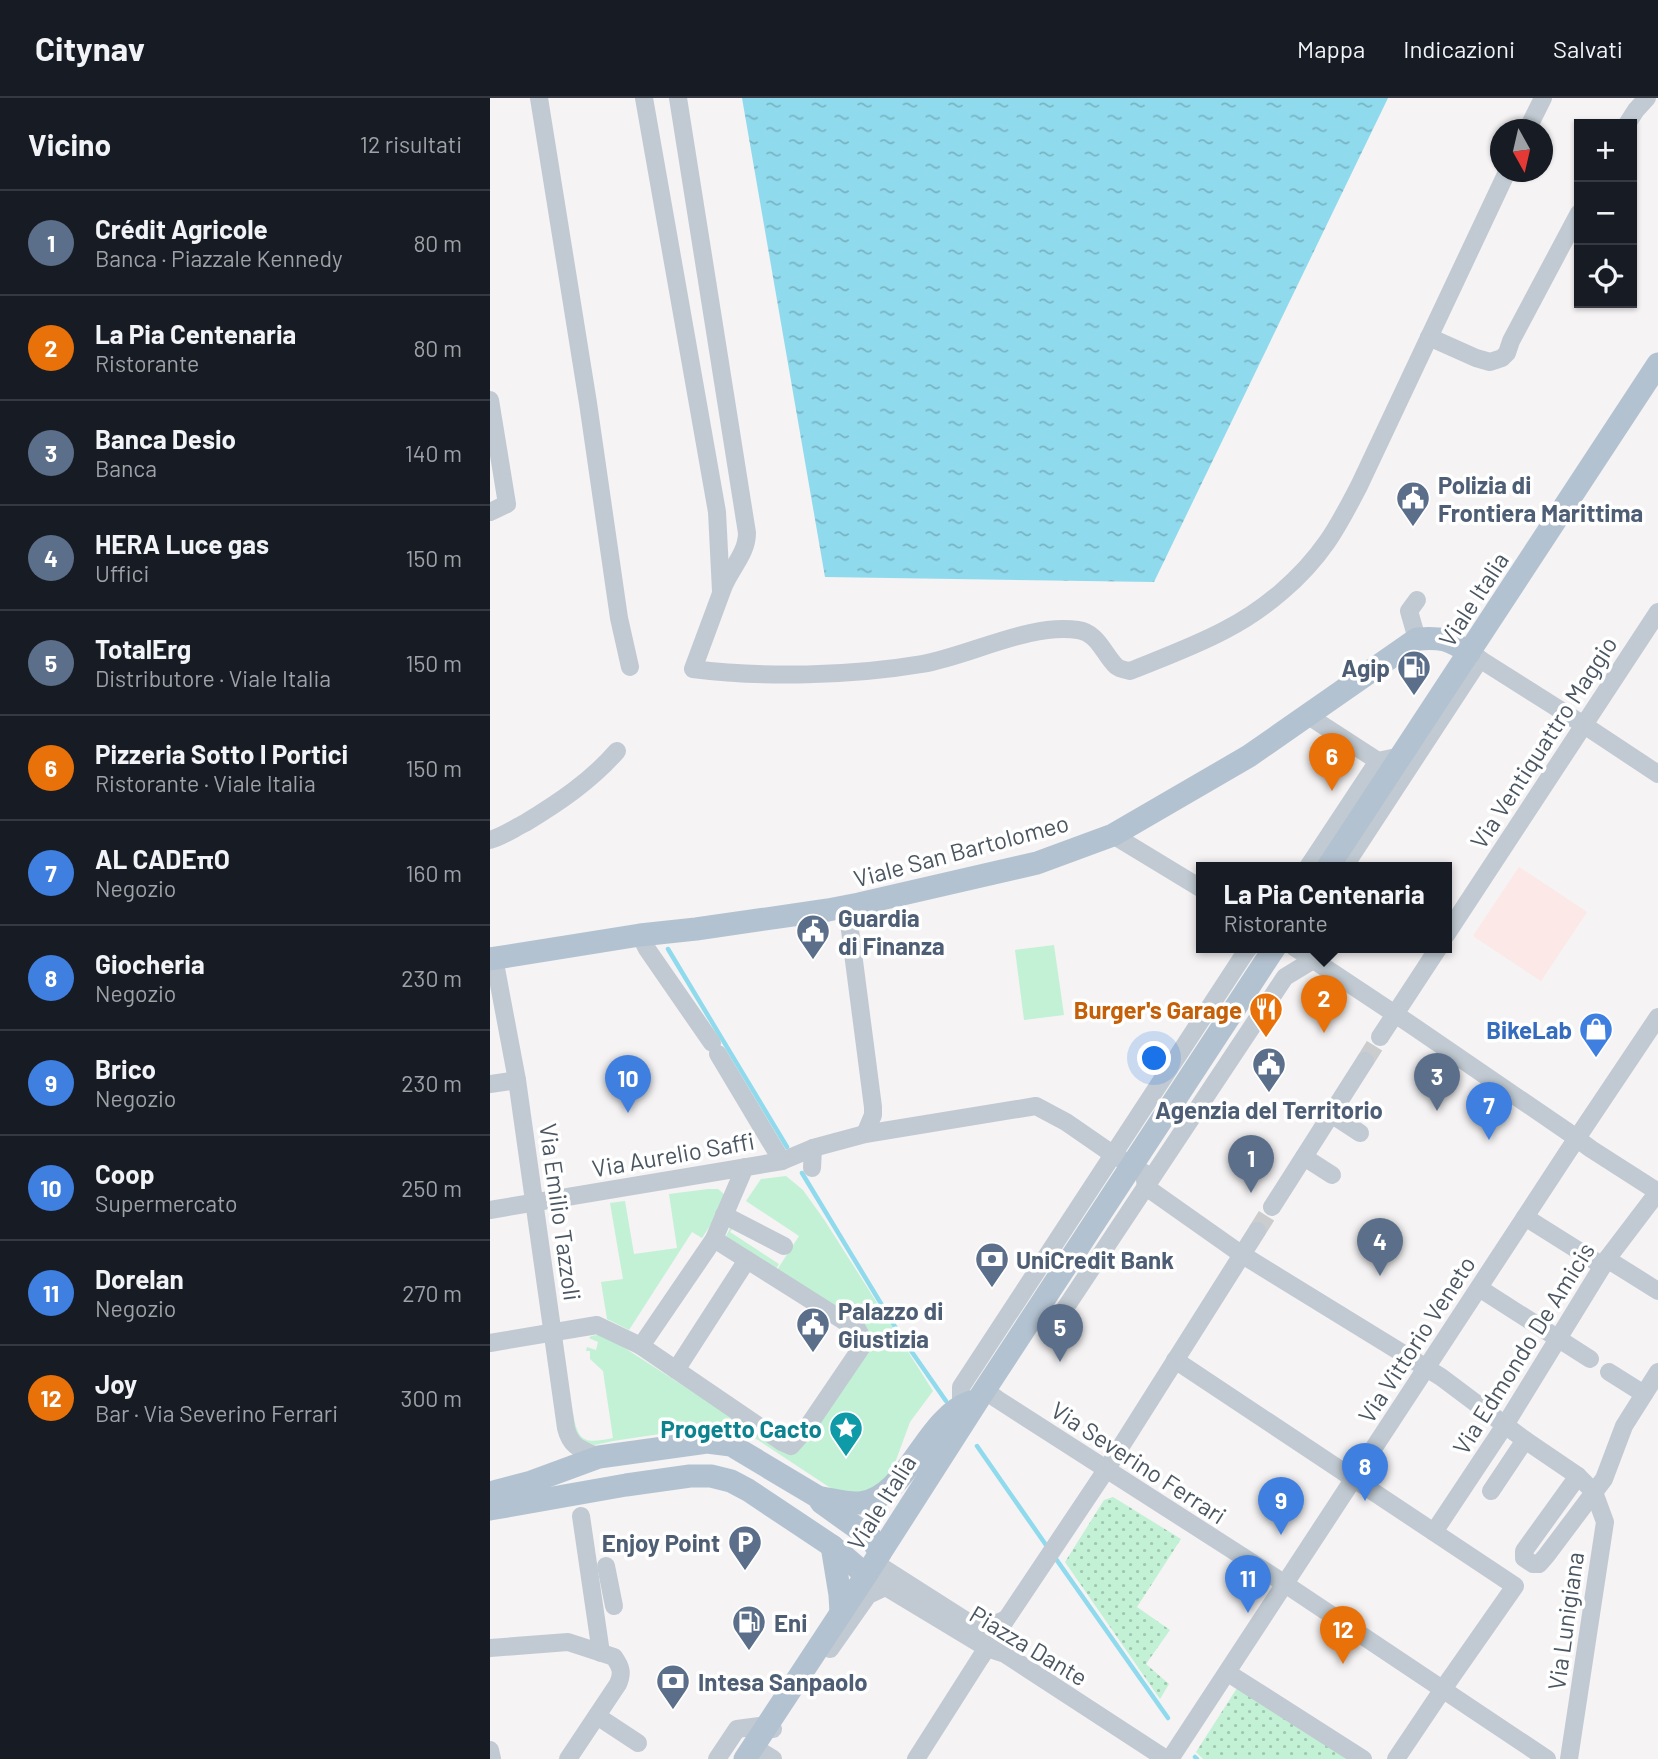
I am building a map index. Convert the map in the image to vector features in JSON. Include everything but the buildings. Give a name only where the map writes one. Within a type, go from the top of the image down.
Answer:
[{"type":"main road","name":"Viale Italia","points":[[1331,862],[1390,759],[1474,656],[1652,388],[1658,364]]},
{"type":"main road","points":[[1417,639],[1436,637],[1451,641],[1474,656]]},
{"type":"main road","name":"Viale San Bartolomeo","points":[[492,959],[640,935],[847,907],[1037,863],[1113,835],[1249,756],[1417,639]]},
{"type":"main road","name":"Viale Italia","points":[[758,1757],[771,1727],[841,1613],[876,1569],[975,1398],[1039,1307],[1123,1160],[1271,953]]},
{"type":"main road","points":[[490,1493],[531,1482],[599,1457],[707,1442],[730,1445],[818,1497],[858,1503],[877,1498],[890,1487],[905,1472],[940,1424],[975,1398]]},
{"type":"main road","points":[[490,1509],[626,1485],[690,1476],[711,1476],[731,1481],[748,1490],[832,1546],[876,1569]]},
{"type":"main road","points":[[818,1497],[822,1503],[872,1538],[876,1569]]},
{"type":"main road","points":[[832,1546],[841,1613]]},
{"type":"street","points":[[539,98],[620,618],[630,667]]},
{"type":"street","points":[[644,98],[717,512],[721,594]]},
{"type":"street","points":[[678,98],[747,533],[744,550],[724,586],[693,670],[722,673],[863,672],[924,664],[1029,633],[1059,629],[1080,630],[1093,636],[1117,668],[1130,671],[1226,630],[1281,591],[1327,542],[1342,517],[1502,182]]},
{"type":"street","points":[[1532,119],[1543,98]]},
{"type":"street","points":[[1630,119],[1647,98]]},
{"type":"street","points":[[1429,337],[1476,358],[1490,362],[1502,358],[1574,222]]},
{"type":"street","points":[[490,400],[507,504],[490,512]]},
{"type":"street","points":[[1417,600],[1409,611],[1417,639]]},
{"type":"street","name":"Via Ventiquattro Maggio","points":[[1452,927],[1658,612]]},
{"type":"street","points":[[1474,656],[1584,724],[1658,774]]},
{"type":"street","name":"Viale Italia","points":[[1347,862],[1474,656]]},
{"type":"street","points":[[1307,715],[1390,759]]},
{"type":"street","points":[[490,840],[538,815],[583,784],[617,751]]},
{"type":"street","name":"Viale Italia","points":[[1312,862],[1390,759]]},
{"type":"street","points":[[1113,835],[1196,885]]},
{"type":"street","points":[[847,907],[873,1107],[873,1115],[864,1134]]},
{"type":"street","points":[[640,935],[715,1048],[782,1161],[813,1148],[864,1134],[1036,1107],[1066,1122],[1144,1173],[1146,1187],[1241,1254],[1441,1377],[1578,1476],[1594,1492]]},
{"type":"street","name":"Viale Italia","points":[[975,1398],[961,1387],[1123,1160],[1245,953]]},
{"type":"street","points":[[1303,953],[1658,1192]]},
{"type":"street","points":[[1380,1037],[1435,953]]},
{"type":"street","name":"Via Emilio Tazzoli","points":[[492,959],[517,1080],[566,1428],[574,1445],[599,1457]]},
{"type":"street","points":[[1039,1307],[1058,1319],[1285,977],[1313,960]]},
{"type":"street","name":"Via Vittorio Veneto","points":[[1168,1759],[1228,1673],[1658,1017]]},
{"type":"street","points":[[1272,1207],[1361,1067]]},
{"type":"street","points":[[490,1084],[517,1080]]},
{"type":"street","points":[[1331,1114],[1360,1133]]},
{"type":"street","points":[[812,1168],[813,1148]]},
{"type":"street","points":[[1304,1157],[1332,1175]]},
{"type":"street","name":"Via Aurelio Saffi","points":[[490,1210],[782,1161]]},
{"type":"street","points":[[641,1346],[714,1239],[745,1167]]},
{"type":"street","name":"Via Edmondo De Amicis","points":[[1434,1532],[1505,1425],[1605,1263],[1658,1192]]},
{"type":"street","points":[[724,1215],[784,1246]]},
{"type":"street","points":[[1525,1217],[1658,1291]]},
{"type":"street","points":[[916,1759],[1106,1470],[1256,1231]]},
{"type":"street","points":[[490,1343],[597,1325],[641,1346],[791,1446],[800,1438],[861,1348],[863,1340],[858,1330],[714,1239]]},
{"type":"street","points":[[676,1370],[747,1260]]},
{"type":"street","points":[[1479,1288],[1590,1359]]},
{"type":"street","points":[[1175,1360],[1515,1586],[1396,1759]]},
{"type":"street","points":[[1609,1372],[1644,1394]]},
{"type":"street","points":[[1578,1476],[1524,1551],[1524,1558],[1533,1564],[1539,1564],[1604,1479],[1624,1426],[1658,1372]]},
{"type":"street","name":"Via Severino Ferrari","points":[[975,1398],[997,1399],[1285,1584],[1547,1759]]},
{"type":"street","points":[[1491,1491],[1525,1440]]},
{"type":"street","name":"Via Lunigiana","points":[[1569,1759],[1605,1522],[1594,1492]]},
{"type":"street","points":[[581,1516],[608,1655]]},
{"type":"street","points":[[606,1566],[614,1606]]},
{"type":"street","name":"Viale Italia","points":[[771,1727],[868,1595],[876,1569]]},
{"type":"street","name":"Piazza Dante","points":[[876,1569],[976,1627],[990,1629],[997,1622],[1007,1619]]},
{"type":"street","name":"Piazza Dante","points":[[876,1569],[987,1648],[1004,1654],[1168,1759]]},
{"type":"street","points":[[490,1648],[568,1642],[608,1655],[621,1668],[621,1676],[568,1759]]},
{"type":"street","points":[[1228,1673],[1363,1759]]},
{"type":"street","points":[[597,1716],[638,1743]]},
{"type":"street","points":[[717,1759],[737,1729],[771,1727]]},
{"type":"street","points":[[490,1750],[492,1759]]},
{"type":"shaded area","points":[[1519,867],[1587,912],[1541,981],[1473,936]]},
{"type":"green space","points":[[1054,945],[1064,1015],[1024,1020],[1015,950]]},
{"type":"green space","points":[[786,1176],[803,1190],[825,1221],[933,1391],[910,1422],[892,1471],[875,1489],[853,1495],[832,1489],[758,1440],[735,1430],[693,1429],[595,1445],[578,1439],[569,1413],[573,1413],[577,1430],[584,1439],[595,1441],[613,1438],[603,1371],[590,1359],[590,1351],[586,1351],[587,1347],[596,1350],[598,1342],[589,1338],[591,1336],[603,1334],[780,1448],[865,1350],[861,1324],[867,1317],[855,1308],[849,1317],[777,1270],[799,1236],[746,1201],[761,1179]]},
{"type":"green space","points":[[718,1189],[725,1195],[722,1207],[702,1238],[692,1232],[629,1330],[607,1319],[601,1282],[623,1279],[610,1203],[625,1201],[634,1254],[677,1248],[669,1194]]},
{"type":"green space","points":[[734,1221],[736,1223],[730,1232],[779,1264],[776,1269],[726,1236]]},
{"type":"green space","points":[[1113,1497],[1181,1539],[1137,1607],[1170,1630],[1146,1664],[1169,1684],[1160,1699],[1065,1562],[1104,1500]]},
{"type":"green space","points":[[1239,1685],[1349,1759],[1203,1759],[1196,1752]]},
{"type":"water","points":[[742,98],[1388,98],[1154,582],[825,577]]},
{"type":"waterway","points":[[668,949],[787,1147]]},
{"type":"waterway","points":[[802,1173],[900,1335],[946,1401]]},
{"type":"waterway","points":[[977,1446],[1046,1545]]},
{"type":"waterway","points":[[1056,1559],[1168,1718]]},
{"type":"tunnel","points":[[1365,1061],[1380,1037]]},
{"type":"tunnel","points":[[1257,1231],[1272,1207]]},
{"type":"place","name":"Polizia di Frontiera Marittima","points":[[1413,528]]},
{"type":"place","name":"Agip","points":[[1414,697]]},
{"type":"place","name":"Pizzeria Sotto I Portici","points":[[1332,791]]},
{"type":"place","name":"Guardia di Finanza","points":[[813,961]]},
{"type":"place","name":"La Pia Centenaria","points":[[1324,1033]]},
{"type":"place","name":"Burger's Garage","points":[[1266,1039]]},
{"type":"place","name":"BikeLab","points":[[1596,1059]]},
{"type":"place","name":"Agenzia del Territorio","points":[[1269,1094]]},
{"type":"place","name":"Banca Desio","points":[[1437,1111]]},
{"type":"place","name":"Coop","points":[[628,1113]]},
{"type":"place","name":"AL CADEπO","points":[[1489,1140]]},
{"type":"place","name":"Crédit Agricole","points":[[1251,1193]]},
{"type":"place","name":"HERA Luce gas","points":[[1380,1276]]},
{"type":"place","name":"UniCredit Bank","points":[[992,1289]]},
{"type":"place","name":"Palazzo di Giustizia","points":[[813,1354]]},
{"type":"place","name":"TotalErg","points":[[1060,1362]]},
{"type":"place","name":"Progetto Cacto","points":[[846,1458]]},
{"type":"place","name":"Giocheria","points":[[1365,1501]]},
{"type":"place","name":"Brico","points":[[1281,1535]]},
{"type":"place","name":"Enjoy Point","points":[[745,1572]]},
{"type":"place","name":"Dorelan","points":[[1248,1613]]},
{"type":"place","name":"Eni","points":[[749,1652]]},
{"type":"place","name":"Joy","points":[[1343,1664]]},
{"type":"place","name":"Intesa Sanpaolo","points":[[673,1711]]}]
